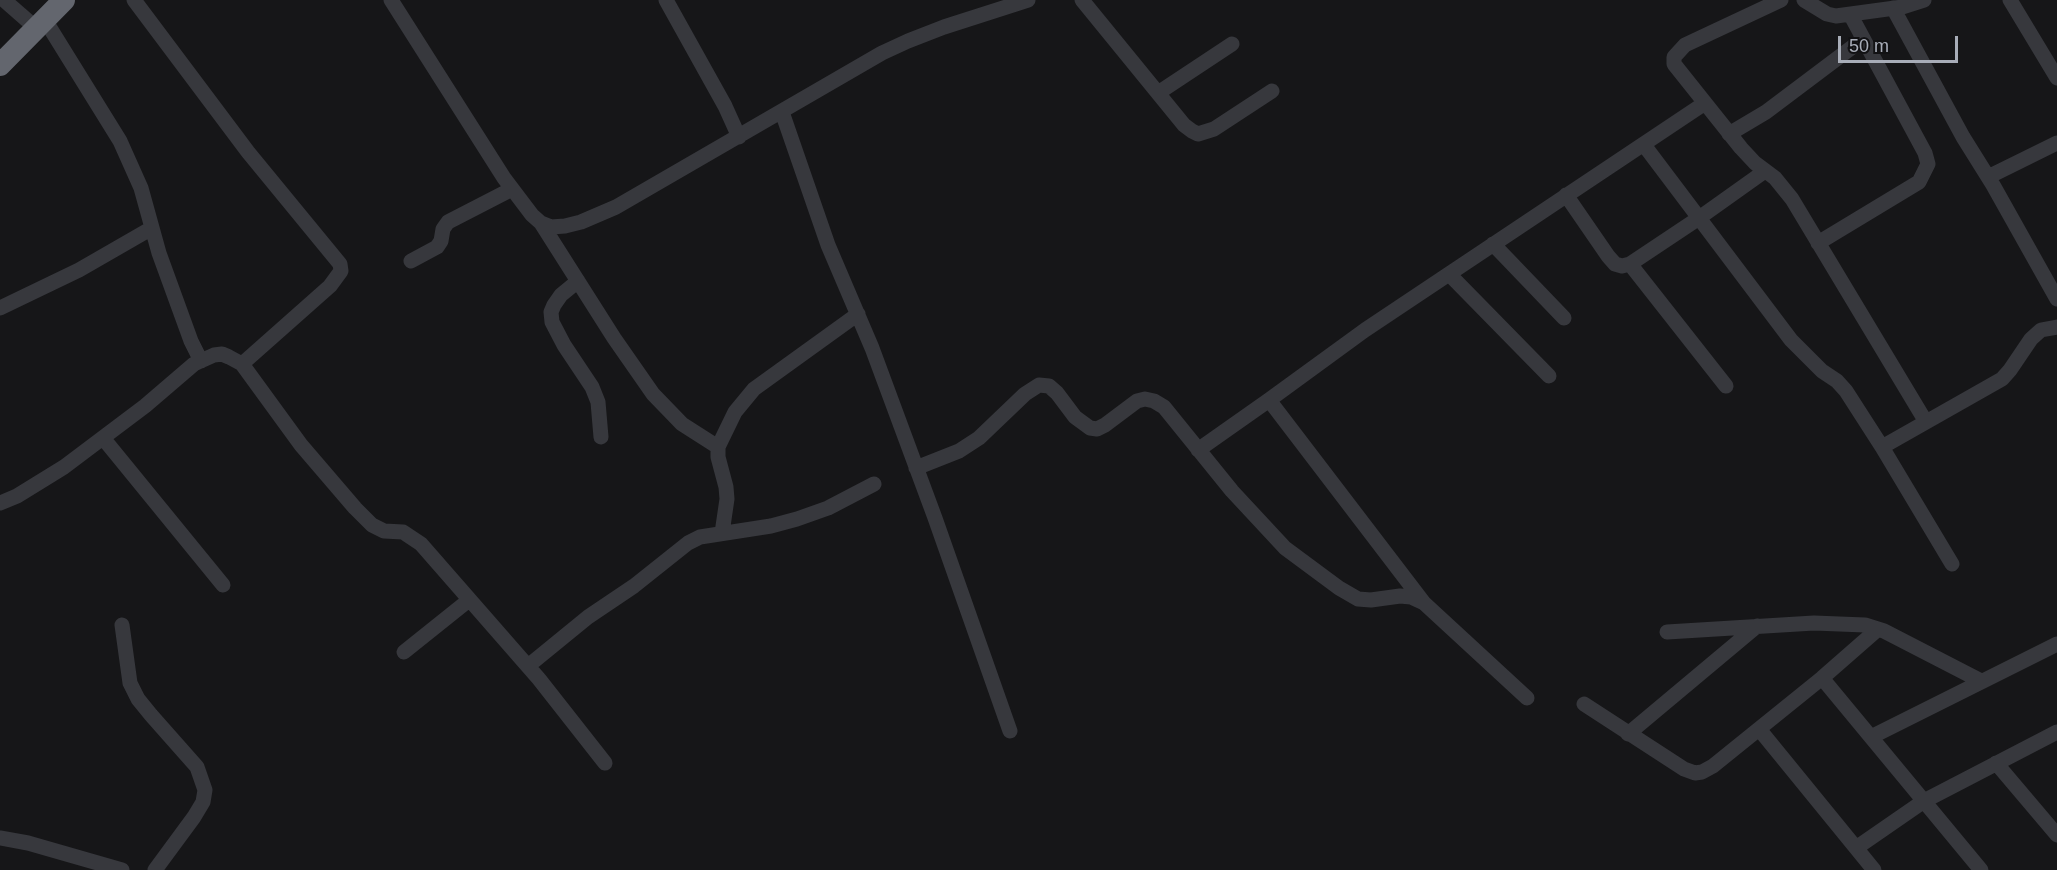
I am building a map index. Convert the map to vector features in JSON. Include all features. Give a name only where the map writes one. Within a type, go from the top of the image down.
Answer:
[{"type":"highway","points":[[0,65],[64,0]]},
{"type":"street","points":[[4,0],[40,24],[120,141],[141,189],[178,307],[201,361]]},
{"type":"street","points":[[134,0],[248,152],[340,264],[337,278],[330,286],[242,364]]},
{"type":"street","points":[[391,0],[512,189],[541,223],[614,338],[661,403],[682,424],[718,447]]},
{"type":"street","points":[[666,0],[725,106],[739,137]]},
{"type":"street","points":[[541,223],[551,227],[565,226],[581,222],[616,207],[882,53],[944,27],[1028,0]]},
{"type":"street","points":[[1082,0],[1184,125],[1198,134],[1214,129],[1272,91]]},
{"type":"street","points":[[1781,0],[1685,45],[1674,57],[1674,64],[1729,134],[1755,163],[1775,178],[1792,199],[1926,422]]},
{"type":"street","points":[[1804,0],[1827,14],[1836,16],[1893,8],[1924,0]]},
{"type":"street","points":[[2010,0],[2057,78]]},
{"type":"street","points":[[1893,8],[1963,137],[2057,299]]},
{"type":"street","points":[[1818,243],[1919,182],[1928,164],[1925,153],[1850,14]]},
{"type":"street","points":[[1729,134],[1766,112],[1863,39]]},
{"type":"street","points":[[1158,93],[1232,44]]},
{"type":"street","points":[[1198,450],[1365,330],[1705,103]]},
{"type":"street","points":[[782,112],[828,245],[858,314],[916,468],[1010,731]]},
{"type":"street","points":[[1988,177],[2057,143]]},
{"type":"street","points":[[1644,145],[1791,340],[1846,391],[1952,564]]},
{"type":"street","points":[[1566,195],[1615,264],[1622,267],[1699,218],[1765,171]]},
{"type":"street","points":[[411,261],[437,247],[441,241],[442,229],[448,222],[512,189]]},
{"type":"street","points":[[0,308],[79,270],[152,228]]},
{"type":"street","points":[[1493,244],[1564,318]]},
{"type":"street","points":[[1630,264],[1726,386]]},
{"type":"street","points":[[1449,274],[1549,376]]},
{"type":"street","points":[[578,281],[561,295],[554,305],[551,312],[552,322],[564,345],[592,387],[598,402],[601,437]]},
{"type":"street","points":[[723,532],[727,499],[718,447],[735,412],[754,389],[858,314]]},
{"type":"street","points":[[1882,447],[2002,379],[2031,339],[2041,330],[2057,327]]},
{"type":"street","points":[[0,503],[17,496],[64,467],[104,438],[194,364],[222,354],[242,364],[300,445],[355,508],[379,530],[397,530],[422,544],[528,666],[605,763]]},
{"type":"street","points":[[916,468],[958,451],[979,438],[1025,394],[1039,385],[1049,386],[1075,417],[1090,428],[1097,429],[1137,402],[1145,399],[1154,401],[1164,407],[1232,491],[1285,549],[1358,599],[1371,600],[1400,596],[1411,597],[1424,603]]},
{"type":"street","points":[[1269,400],[1424,603],[1527,698]]},
{"type":"street","points":[[104,438],[223,585]]},
{"type":"street","points":[[528,666],[588,617],[634,586],[688,543],[700,537],[771,526],[797,519],[828,508],[874,484]]},
{"type":"street","points":[[404,652],[469,600]]},
{"type":"street","points":[[1666,632],[1846,622],[1865,624],[1981,681]]},
{"type":"street","points":[[122,625],[130,682],[138,699],[197,767],[205,790],[203,802],[194,817],[156,870]]},
{"type":"street","points":[[1628,734],[1757,626]]},
{"type":"street","points":[[1584,704],[1684,769],[1695,773],[1702,772],[1713,766],[1822,678],[1878,629]]},
{"type":"street","points":[[1871,737],[2057,644]]},
{"type":"street","points":[[1822,678],[1981,870]]},
{"type":"street","points":[[1759,729],[1875,870]]},
{"type":"street","points":[[1856,848],[1924,801],[2057,732]]},
{"type":"street","points":[[1996,763],[2057,835]]},
{"type":"street","points":[[0,838],[28,843],[122,870]]}]
